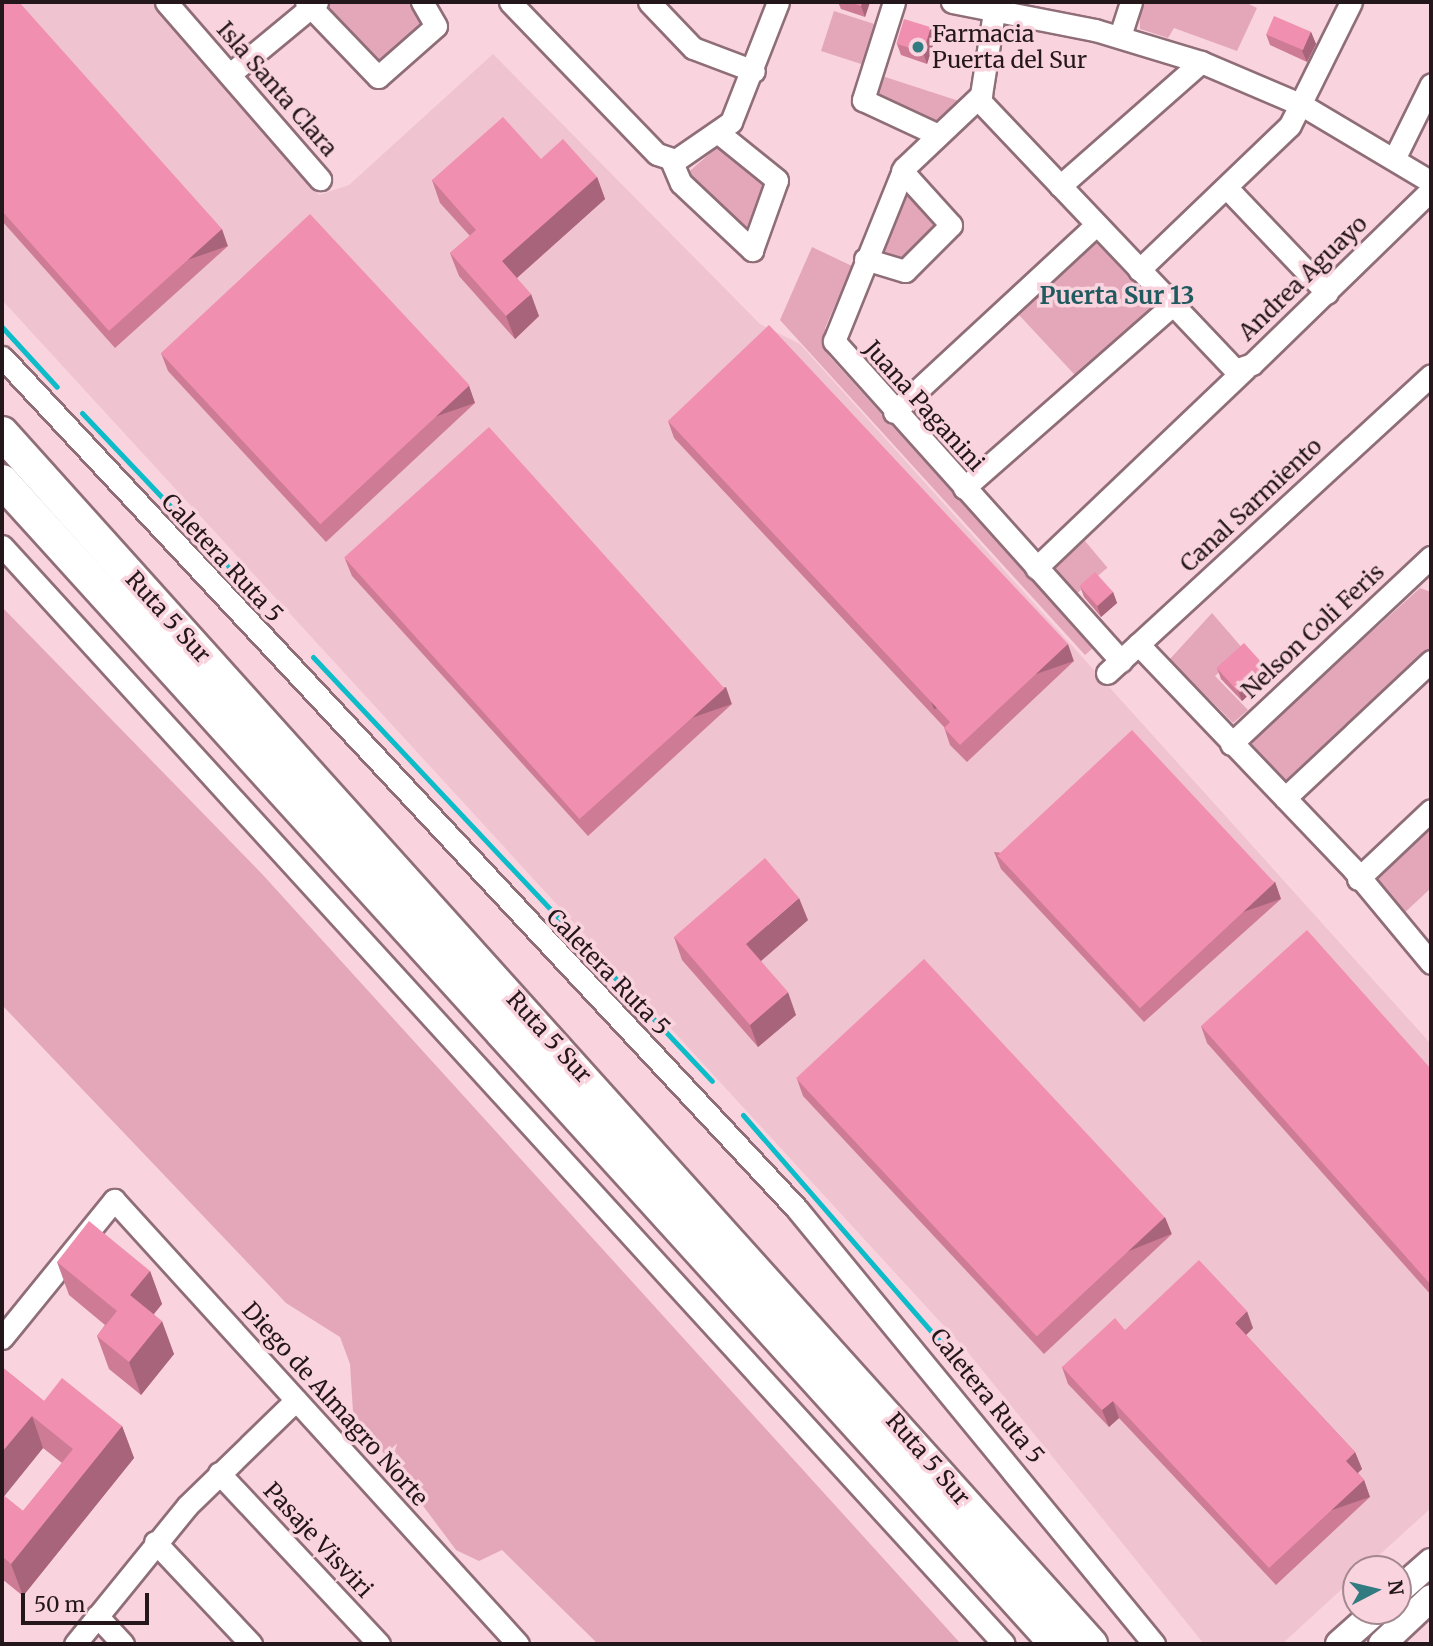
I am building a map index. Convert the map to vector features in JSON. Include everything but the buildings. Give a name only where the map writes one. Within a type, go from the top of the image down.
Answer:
[{"type":"highway","name":"Ruta 5 Sur","points":[[2,433],[1091,1644]]},
{"type":"highway","name":"Ruta 5 Sur","points":[[2,481],[1056,1644]]},
{"type":"main road","points":[[1412,1579],[1431,1562]]},
{"type":"main road","points":[[1382,1644],[1431,1598]]},
{"type":"main road","points":[[1339,1644],[1360,1625]]},
{"type":"street","name":"Isla Santa Clara","points":[[166,2],[320,179]]},
{"type":"street","points":[[230,74],[311,4],[378,77],[436,26],[422,2]]},
{"type":"street","points":[[510,2],[657,154],[671,160],[681,183],[752,250],[777,180],[720,134]]},
{"type":"street","points":[[649,2],[693,48],[754,71]]},
{"type":"street","points":[[671,160],[720,134],[754,71],[778,2]]},
{"type":"street","points":[[894,2],[863,100],[938,135]]},
{"type":"street","points":[[952,2],[1120,36],[1201,62],[1302,105],[1431,181]]},
{"type":"street","points":[[1120,36],[1131,2]]},
{"type":"street","points":[[1139,270],[1227,188],[1302,105],[1351,2]]},
{"type":"street","points":[[978,99],[994,12]]},
{"type":"street","points":[[1059,186],[1201,62]]},
{"type":"street","points":[[1395,158],[1431,84]]},
{"type":"street","name":"Juana Paganini","points":[[978,99],[902,171],[834,341],[894,412],[1036,568],[1114,667]]},
{"type":"street","name":"Andrea Aguayo","points":[[978,99],[1226,365],[1245,369],[1431,190]]},
{"type":"street","points":[[865,259],[907,270],[951,225],[902,171]]},
{"type":"street","points":[[1227,188],[1327,293]]},
{"type":"street","points":[[894,412],[1096,225]]},
{"type":"street","points":[[964,488],[1171,306]]},
{"type":"street","name":"Caletera Ruta 5","points":[[2,357],[797,1209],[1154,1644]]},
{"type":"street","points":[[1036,568],[1245,369]]},
{"type":"street","name":"Canal Sarmiento","points":[[1114,667],[1431,375]]},
{"type":"street","points":[[2,546],[1004,1644]]},
{"type":"street","name":"Nelson Coli Feris","points":[[1231,744],[1428,568]]},
{"type":"street","points":[[1138,644],[1359,878],[1431,963]]},
{"type":"street","points":[[1285,798],[1431,662]]},
{"type":"street","points":[[1359,878],[1431,810]]},
{"type":"street","name":"Diego de Almagro Norte","points":[[2,1338],[114,1200],[296,1400],[506,1640]]},
{"type":"street","points":[[75,1644],[155,1542],[219,1472],[296,1400]]},
{"type":"street","name":"Pasaje Visviri","points":[[219,1472],[379,1644]]},
{"type":"street","points":[[155,1542],[251,1644]]},
{"type":"street","points":[[97,1616],[123,1644]]},
{"type":"shaded area","points":[[2,2],[158,2],[319,195],[349,185],[493,54],[760,324],[800,344],[1431,1044],[1431,1508],[1379,1555],[1342,1555],[1342,1589],[1282,1644],[1204,1644],[966,1350],[2,300]]},
{"type":"shaded area","points":[[332,2],[416,2],[429,18],[384,68],[323,10]]},
{"type":"shaded area","points":[[1140,2],[1245,2],[1257,8],[1237,51],[1174,28],[1168,38],[1140,29]]},
{"type":"shaded area","points":[[834,11],[875,24],[862,64],[821,51]]},
{"type":"shaded area","points":[[876,74],[962,102],[936,125],[875,102]]},
{"type":"shaded area","points":[[722,143],[772,180],[753,237],[684,176]]},
{"type":"shaded area","points":[[903,188],[943,222],[906,265],[879,256]]},
{"type":"shaded area","points":[[1093,239],[1156,307],[1079,379],[1015,311]]},
{"type":"shaded area","points":[[812,247],[852,266],[825,328],[829,356],[1093,648],[1085,655],[780,320]]},
{"type":"shaded area","points":[[1085,541],[1107,568],[1077,594],[1054,567]]},
{"type":"shaded area","points":[[1420,588],[1431,592],[1431,654],[1288,787],[1253,751],[1252,740]]},
{"type":"shaded area","points":[[2,607],[263,875],[961,1644],[598,1644],[502,1550],[479,1561],[456,1550],[353,1412],[350,1364],[340,1337],[286,1303],[2,1005]]},
{"type":"shaded area","points":[[1212,613],[1244,650],[1215,676],[1248,710],[1233,723],[1170,659]]},
{"type":"shaded area","points":[[1431,824],[1431,888],[1400,917],[1375,878]]},
{"type":"waterway","points":[[2,327],[57,387]]},
{"type":"waterway","points":[[82,413],[255,595]]},
{"type":"waterway","points":[[313,657],[712,1081]]},
{"type":"waterway","points":[[743,1115],[948,1351]]},
{"type":"place","name":"Farmacia Puerta del Sur","points":[[918,47]]},
{"type":"district","name":"Puerta Sur 13","points":[[1117,296]]}]
